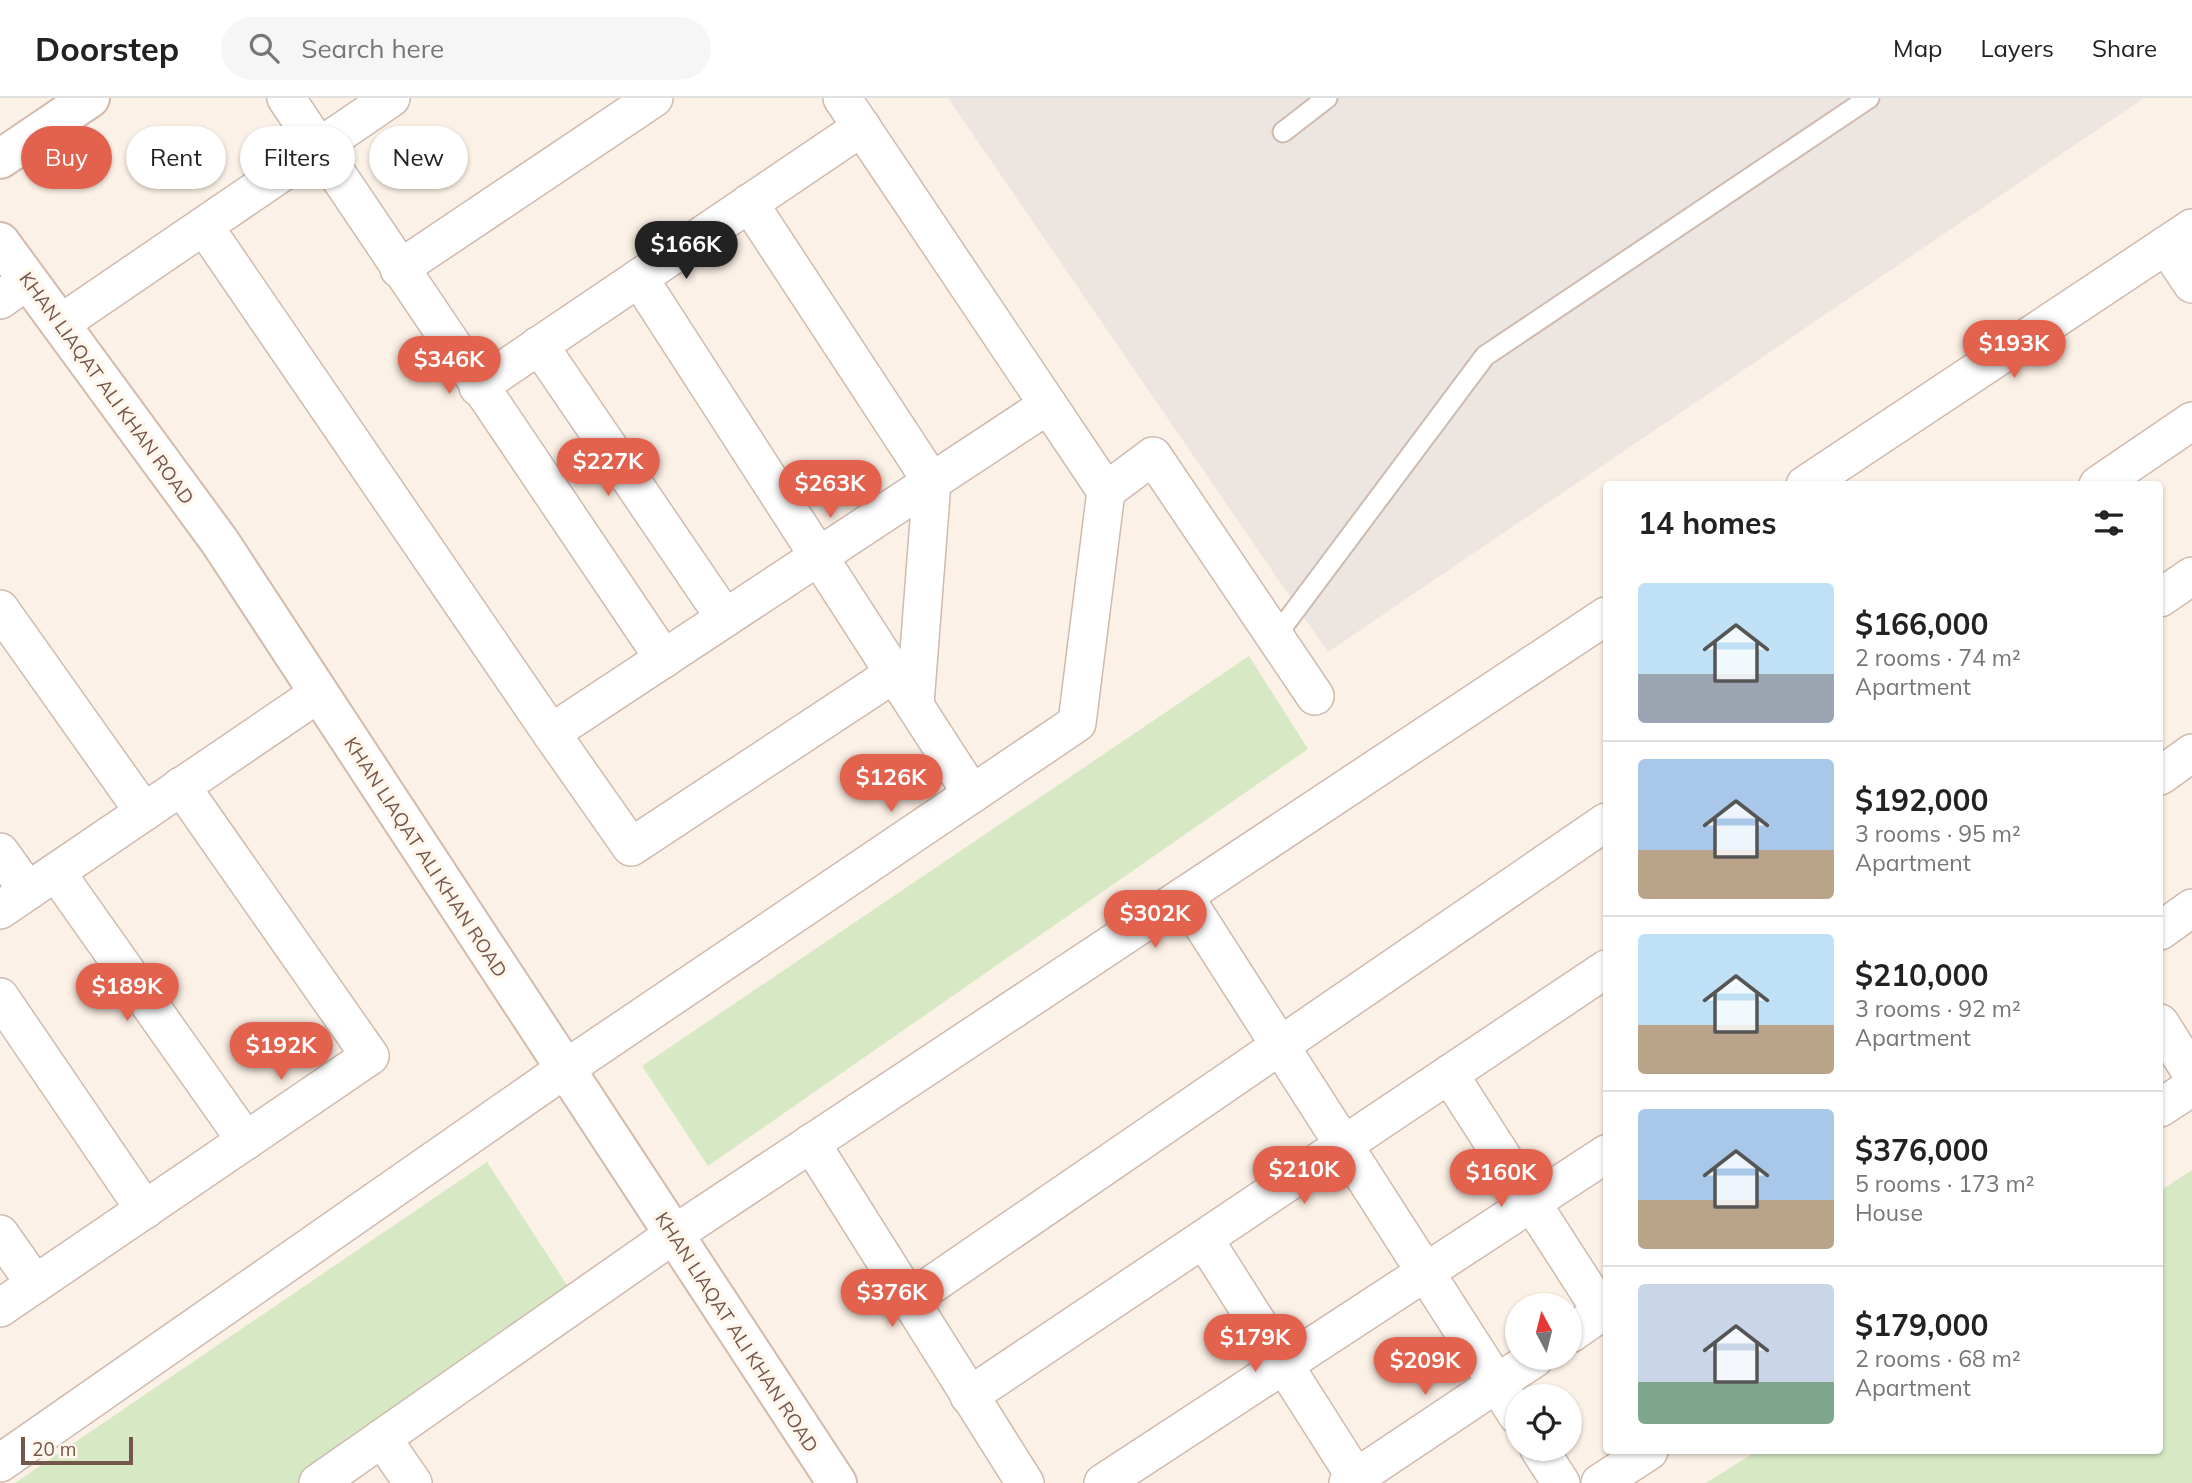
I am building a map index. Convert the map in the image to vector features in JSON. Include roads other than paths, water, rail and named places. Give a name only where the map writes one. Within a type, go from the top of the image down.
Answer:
[{"type":"street","points":[[0,159],[90,98]]},
{"type":"street","points":[[286,98],[304,126]]},
{"type":"street","points":[[349,126],[391,98]]},
{"type":"street","points":[[399,269],[654,98]]},
{"type":"street","points":[[0,1463],[565,1069],[1077,723],[1106,491],[852,113],[749,203],[478,387]]},
{"type":"street","points":[[60,324],[257,189]]},
{"type":"street","points":[[346,189],[664,659]]},
{"type":"street","points":[[749,203],[932,482],[915,704]]},
{"type":"street","points":[[204,226],[631,847],[895,673]]},
{"type":"street","points":[[1811,481],[2179,237],[2192,284]]},
{"type":"street","name":"KHAN LIAQAT ALI KHAN ROAD","points":[[0,242],[14,290],[60,324],[220,542],[837,1483]]},
{"type":"street","points":[[639,278],[972,794]]},
{"type":"street","points":[[539,345],[725,618]]},
{"type":"street","points":[[551,733],[1048,405]]},
{"type":"street","points":[[2104,481],[2192,421]]},
{"type":"street","points":[[1106,491],[1153,456],[1315,696]]},
{"type":"street","points":[[2163,596],[2192,576]]},
{"type":"street","points":[[0,609],[144,812]]},
{"type":"street","points":[[318,1483],[811,1143],[1603,618]]},
{"type":"street","points":[[28,891],[319,693]]},
{"type":"street","points":[[2163,774],[2192,753]]},
{"type":"street","points":[[0,1308],[370,1056],[181,786]]},
{"type":"street","points":[[908,1301],[1603,824]]},
{"type":"street","points":[[0,852],[28,891],[246,1142]]},
{"type":"street","points":[[1184,896],[1505,1396]]},
{"type":"street","points":[[2163,928],[2192,908]]},
{"type":"street","points":[[969,1396],[1603,971]]},
{"type":"street","points":[[0,997],[145,1210]]},
{"type":"street","points":[[2163,1028],[2192,1074]]},
{"type":"street","points":[[1449,1074],[1603,1310]]},
{"type":"street","points":[[2163,1106],[2192,1087]]},
{"type":"street","points":[[811,1143],[1025,1483]]},
{"type":"street","points":[[1103,1483],[1603,1156]]},
{"type":"street","points":[[0,1234],[35,1284]]},
{"type":"street","points":[[1203,1239],[1284,1365],[1352,1480],[1517,1370]]},
{"type":"street","points":[[1582,1326],[1603,1312]]},
{"type":"street","points":[[382,1438],[413,1483]]},
{"type":"street","points":[[1547,1461],[1561,1483]]},
{"type":"lane","points":[[1283,132],[1326,98]]},
{"type":"lane","points":[[1275,637],[1485,356],[1869,98]]}]
